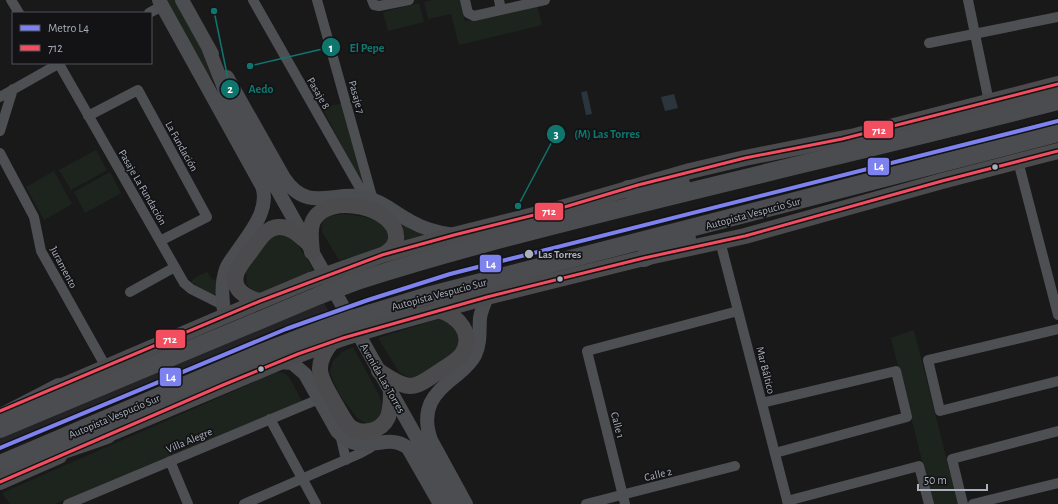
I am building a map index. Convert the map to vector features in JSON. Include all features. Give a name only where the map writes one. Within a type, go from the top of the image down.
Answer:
[{"type":"highway","points":[[0,429],[315,288],[350,275],[418,262],[474,246],[1058,101]]},
{"type":"highway","name":"Autopista Vespucio Sur","points":[[0,464],[282,344],[337,335],[435,294],[1058,133]]},
{"type":"highway","points":[[628,189],[642,189],[697,181],[746,178]]},
{"type":"highway","points":[[644,258],[737,217]]},
{"type":"highway","points":[[0,417],[59,387]]},
{"type":"highway","points":[[0,471],[107,435]]},
{"type":"main road","points":[[382,255],[558,209],[638,185],[731,161],[855,136],[1058,84]]},
{"type":"main road","points":[[375,320],[439,310],[644,258],[745,236],[1058,151]]},
{"type":"main road","points":[[309,247],[311,229],[316,217],[323,210],[332,206],[352,205],[364,207],[385,218],[393,226],[396,236],[395,244],[388,252],[350,275]]},
{"type":"main road","points":[[260,301],[241,293],[237,286],[236,277],[240,266],[264,234],[274,228],[285,228],[295,232],[309,247]]},
{"type":"main road","points":[[0,411],[106,367],[224,310],[315,288]]},
{"type":"main road","points":[[379,371],[402,384],[415,385],[460,357],[466,344],[466,334],[464,329],[454,316],[439,310]]},
{"type":"main road","points":[[0,482],[280,362],[337,335]]},
{"type":"main road","points":[[337,335],[321,359],[319,366],[325,385],[349,426],[356,430],[366,432],[376,430],[381,426],[389,414],[391,391]]},
{"type":"street","points":[[11,0],[18,12]]},
{"type":"street","points":[[182,0],[208,47],[237,93],[284,178],[292,188],[302,195],[315,199],[350,196],[369,199],[389,208],[417,225],[438,232],[454,235]]},
{"type":"street","name":"Pasaje 8","points":[[253,0],[369,199]]},
{"type":"street","name":"Pasaje 7","points":[[317,0],[369,199]]},
{"type":"street","points":[[372,0],[374,5],[379,6],[409,0]]},
{"type":"street","points":[[465,0],[468,13],[472,16],[500,5],[545,0]]},
{"type":"street","points":[[968,0],[989,102]]},
{"type":"street","points":[[150,12],[160,3],[262,186],[265,194],[262,213],[226,270],[224,280],[224,310]]},
{"type":"street","points":[[929,43],[1058,17]]},
{"type":"street","points":[[208,47],[233,111]]},
{"type":"street","points":[[191,57],[233,111]]},
{"type":"street","points":[[0,97],[54,65]]},
{"type":"street","name":"Pasaje La Fundación","points":[[54,65],[88,116],[187,287],[224,310]]},
{"type":"street","points":[[0,132],[13,89]]},
{"type":"street","name":"La Fundación","points":[[88,116],[138,90],[207,217],[160,241]]},
{"type":"street","name":"Avenida Las Torres","points":[[233,111],[454,504]]},
{"type":"street","name":"Juramento","points":[[0,153],[34,217],[41,251],[106,367]]},
{"type":"street","points":[[1018,161],[1030,202],[1058,315]]},
{"type":"street","name":"Mar Báltico","points":[[720,241],[788,502]]},
{"type":"street","points":[[130,292],[175,267]]},
{"type":"street","points":[[466,504],[431,440],[427,416],[430,403],[436,393],[469,364],[476,354],[481,314],[487,298]]},
{"type":"street","name":"Calle 1","points":[[624,499],[587,351],[738,311]]},
{"type":"street","points":[[1058,329],[928,360],[940,411],[1058,381]]},
{"type":"street","points":[[280,362],[292,363],[302,370],[340,434],[346,460]]},
{"type":"street","points":[[762,403],[896,371],[907,417],[775,453]]},
{"type":"street","name":"Villa Alegre","points":[[68,504],[319,399]]},
{"type":"street","points":[[270,419],[316,504]]},
{"type":"street","points":[[963,504],[952,459],[1058,431]]},
{"type":"street","points":[[340,434],[354,442],[366,445],[391,441],[399,442],[408,448],[440,504]]},
{"type":"street","points":[[244,504],[364,452],[372,444]]},
{"type":"street","points":[[170,461],[188,504]]},
{"type":"street","name":"Calle 2","points":[[586,504],[624,499],[735,466]]},
{"type":"street","points":[[788,502],[919,466],[928,504]]},
{"type":"street","points":[[973,504],[1058,483]]},
{"type":"shaded area","points":[[163,0],[177,0],[217,79],[213,81],[201,66]]},
{"type":"shaded area","points":[[432,0],[460,0],[465,21],[537,5],[542,25],[459,45],[451,14],[428,19],[424,2]]},
{"type":"shaded area","points":[[419,3],[424,22],[388,31],[383,12]]},
{"type":"shaded area","points":[[587,91],[592,114],[586,115],[581,92]]},
{"type":"shaded area","points":[[674,94],[678,108],[665,111],[661,97]]},
{"type":"shaded area","points":[[343,103],[364,187],[322,108]]},
{"type":"shaded area","points":[[96,150],[107,170],[71,190],[59,170]]},
{"type":"shaded area","points":[[54,171],[72,204],[44,220],[26,187]]},
{"type":"shaded area","points":[[110,172],[121,193],[85,213],[74,192]]},
{"type":"shaded area","points":[[342,214],[367,218],[382,225],[387,230],[389,237],[388,246],[339,260],[322,232],[322,221],[330,216]]},
{"type":"shaded area","points":[[392,216],[410,229],[432,236],[399,246]]},
{"type":"shaded area","points":[[284,233],[294,238],[314,271],[259,294],[252,291],[247,284],[246,272],[265,243],[272,236]]},
{"type":"shaded area","points":[[207,272],[212,279],[219,281],[217,292],[215,294],[210,295],[191,284],[195,278]]},
{"type":"shaded area","points":[[324,303],[331,315],[0,451],[0,438]]},
{"type":"shaded area","points":[[442,318],[452,322],[462,338],[454,356],[430,371],[412,379],[399,372],[378,338]]},
{"type":"shaded area","points":[[914,330],[958,504],[933,504],[891,338]]},
{"type":"shaded area","points":[[353,347],[379,395],[384,411],[380,420],[369,425],[357,418],[339,394],[330,373],[333,361],[342,352]]},
{"type":"shaded area","points":[[277,372],[284,373],[289,377],[302,401],[55,504],[10,504],[2,493]]},
{"type":"metro line","name":"L4","points":[[0,448],[286,329],[368,300],[450,274],[1058,121]]},
{"type":"transit line","name":"712","points":[[0,411],[260,301],[382,255],[558,209],[638,185],[745,158],[842,139],[1058,84]]},
{"type":"transit line","name":"712","points":[[0,482],[223,385],[298,354],[343,338],[487,297],[644,258],[745,236],[942,181],[1058,151]]},
{"type":"place","name":"Aedo","points":[[214,11]]},
{"type":"place","name":"El Pepe","points":[[250,66]]},
{"type":"place","name":"(M) Las Torres","points":[[518,206]]},
{"type":"place","name":"Las Torres","points":[[529,254]]}]
